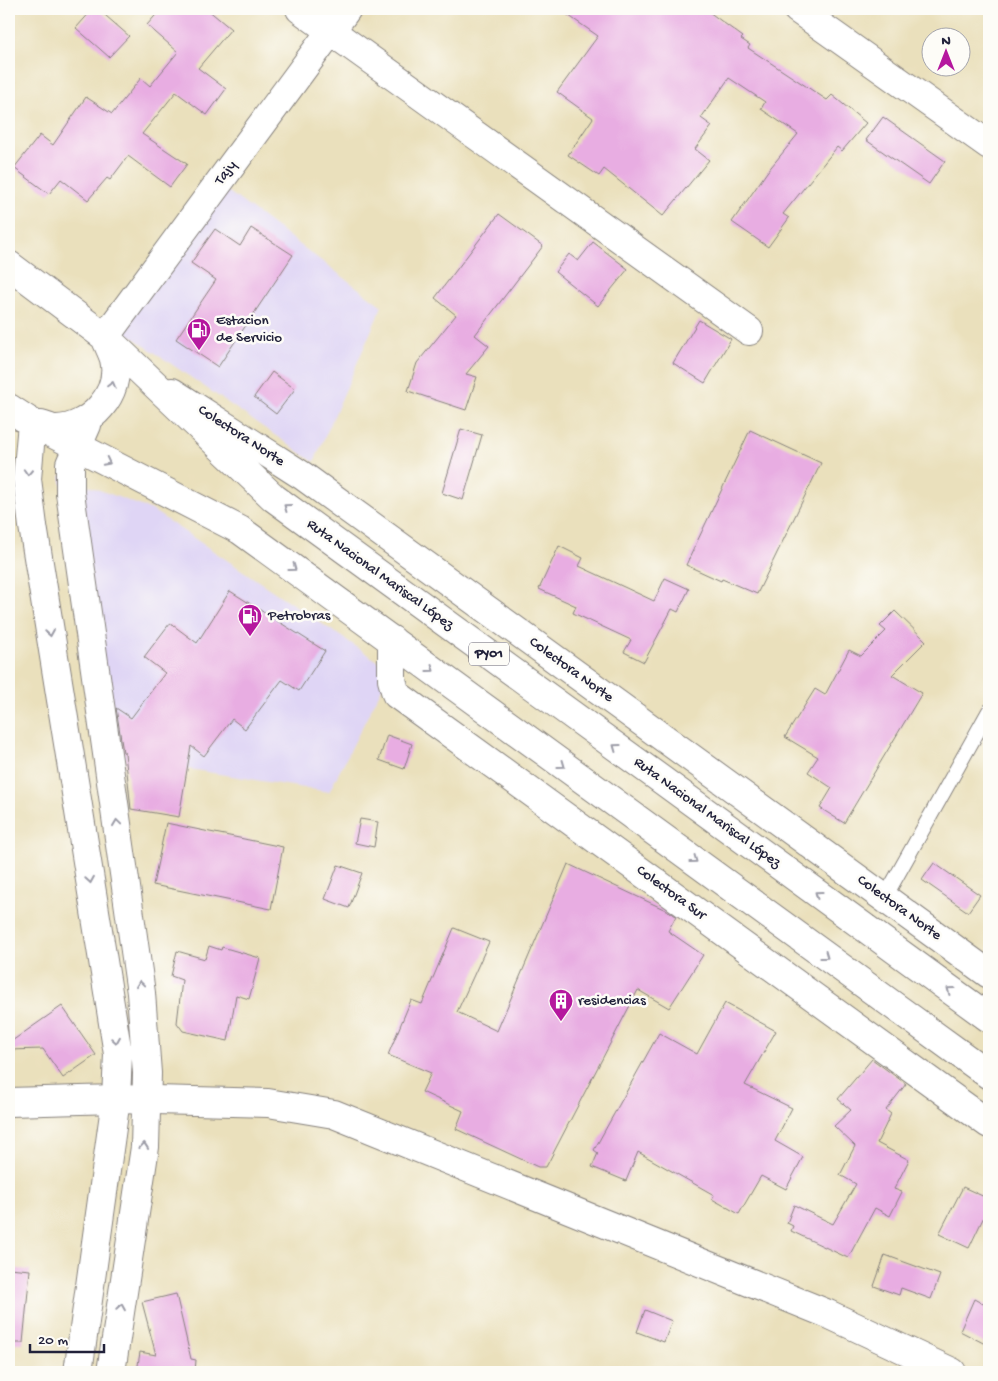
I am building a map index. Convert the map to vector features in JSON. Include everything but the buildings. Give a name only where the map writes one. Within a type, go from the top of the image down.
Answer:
[{"type":"main road","points":[[300,9],[749,331]]},
{"type":"main road","name":"Tajy","points":[[105,337],[347,9]]},
{"type":"main road","points":[[797,9],[989,146]]},
{"type":"main road","name":"Ruta Nacional Mariscal López","points":[[9,265],[105,337],[274,498],[989,1018]]},
{"type":"main road","points":[[9,286],[24,286],[45,293]]},
{"type":"main road","points":[[32,424],[57,429],[81,423],[102,408],[113,386],[114,361],[105,337]]},
{"type":"main road","name":"Colectora Norte","points":[[146,375],[304,476],[989,974]]},
{"type":"main road","points":[[9,408],[32,424],[240,530],[989,1076]]},
{"type":"main road","points":[[92,415],[70,464],[70,493],[141,993],[147,1073],[145,1147],[111,1372]]},
{"type":"main road","points":[[32,424],[27,478],[33,526],[118,1054],[116,1099],[78,1372]]},
{"type":"main road","name":"Colectora Sur","points":[[392,640],[392,680],[396,694],[989,1124]]},
{"type":"main road","points":[[9,1102],[116,1099],[268,1103],[334,1114],[828,1314],[952,1372]]},
{"type":"lane","points":[[885,897],[989,711]]},
{"type":"shaded area","points":[[210,178],[382,306],[314,462],[116,326]]},
{"type":"shaded area","points":[[60,475],[152,510],[391,670],[329,792],[109,756]]},
{"type":"place","name":"Estacion de Servicio","points":[[199,351]]},
{"type":"place","name":"Petrobras","points":[[250,637]]},
{"type":"place","name":"residencias","points":[[561,1022]]}]
